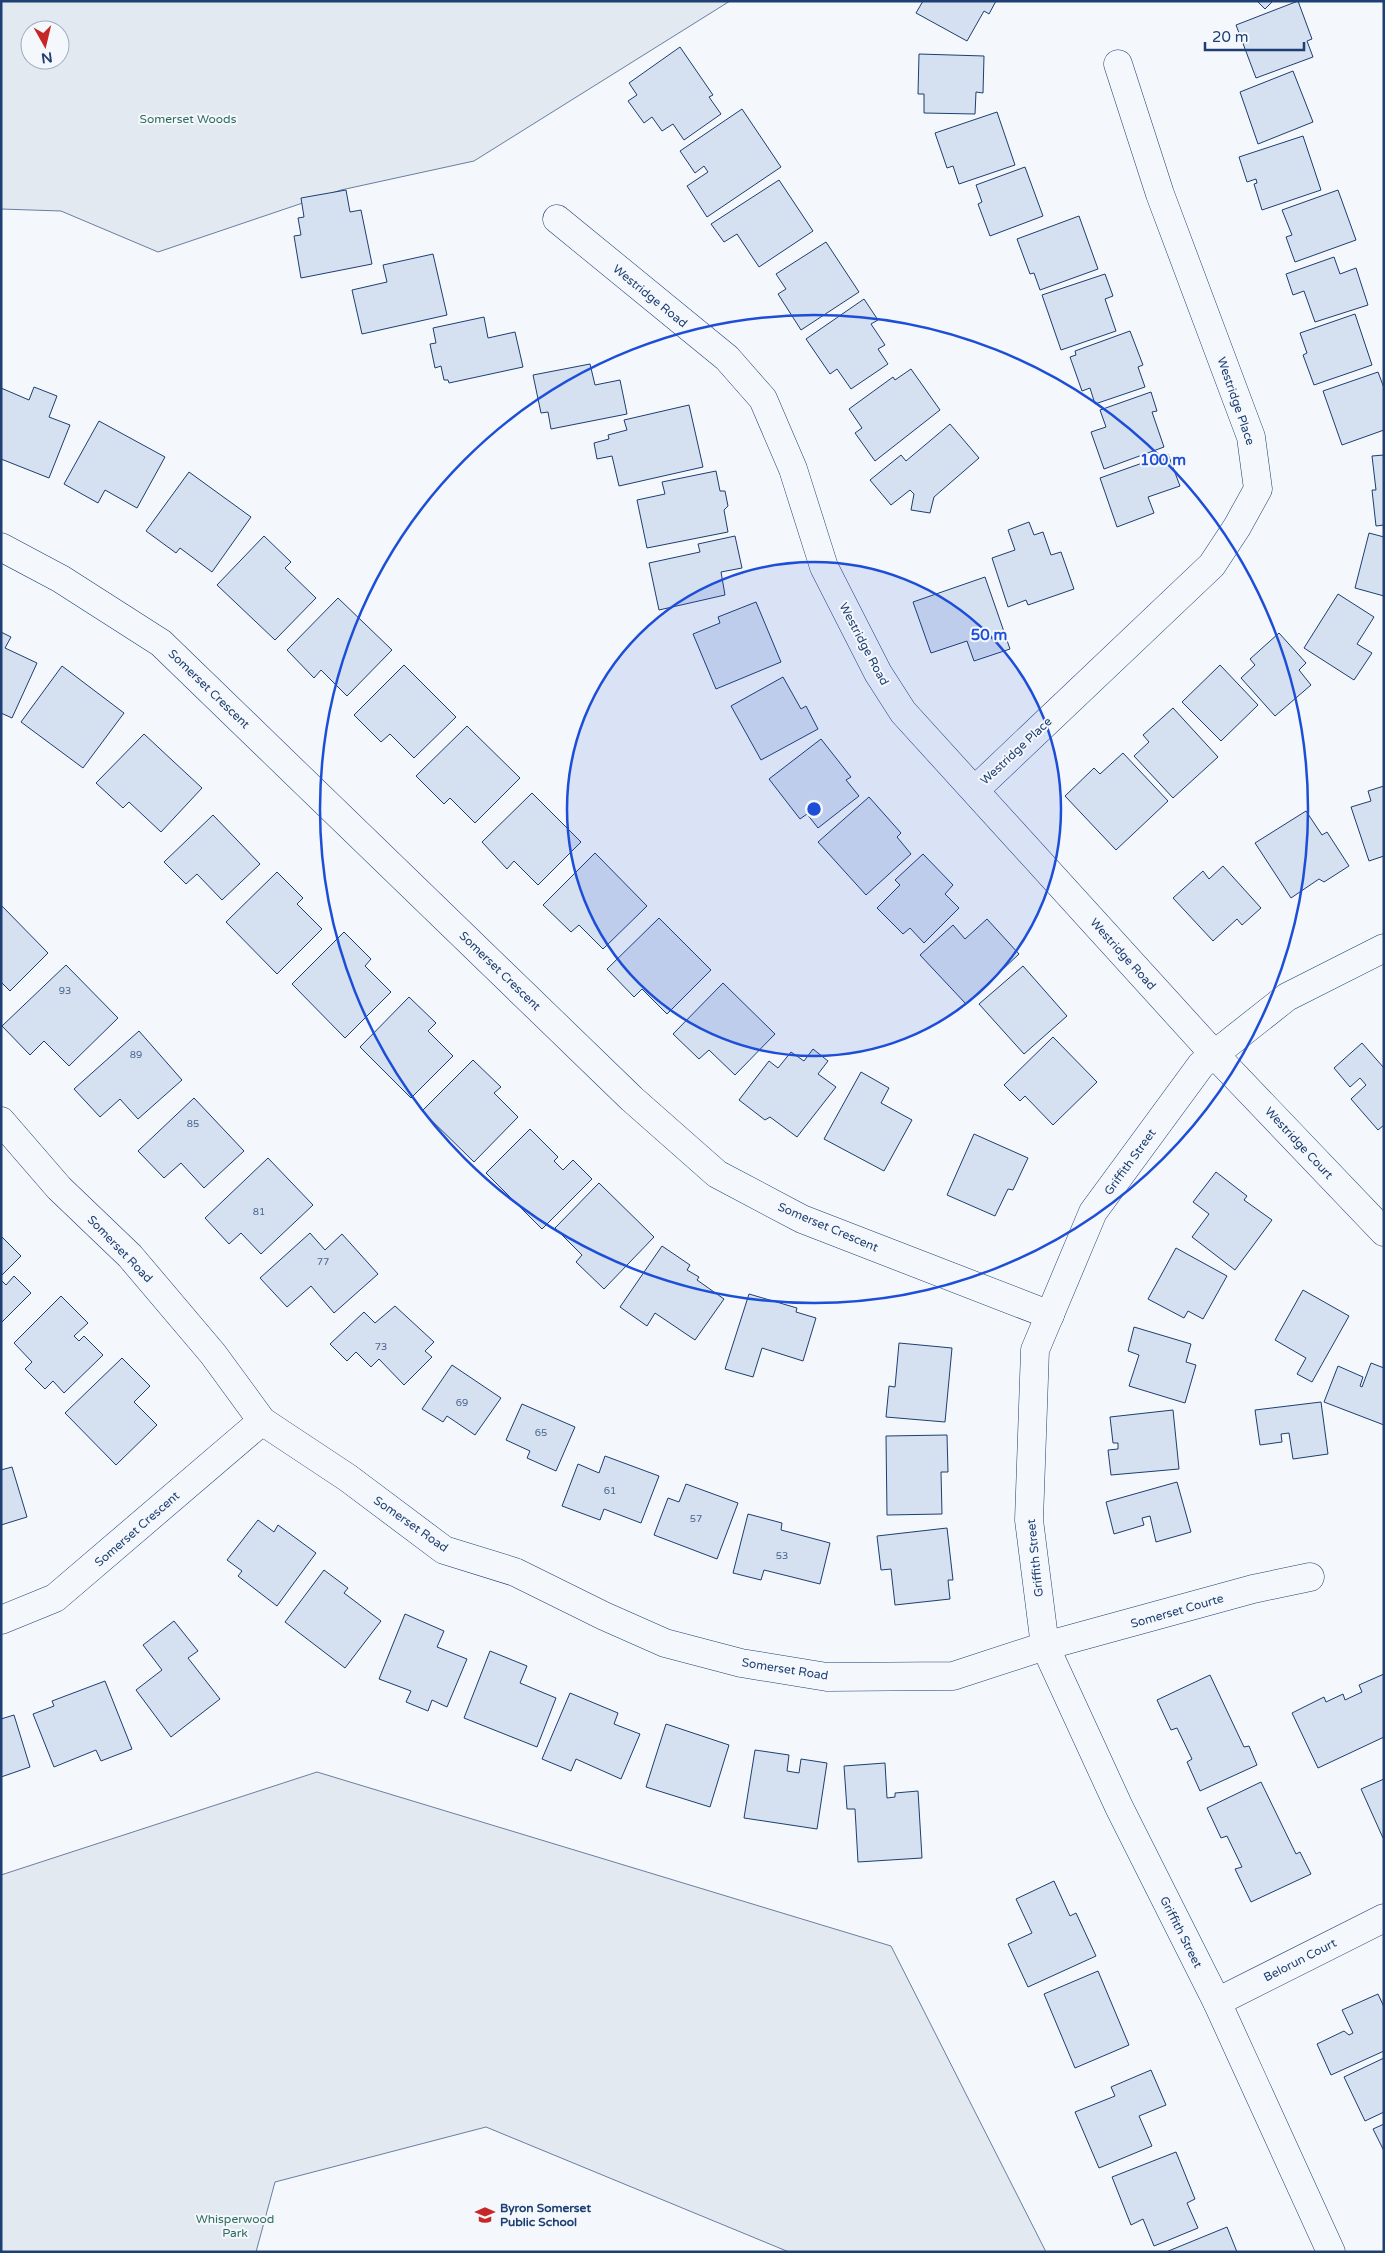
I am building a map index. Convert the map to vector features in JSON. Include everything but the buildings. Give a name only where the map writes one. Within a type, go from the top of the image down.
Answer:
[{"type":"street","name":"Westridge Place","points":[[975,790],[1212,565],[1237,527],[1258,489],[1251,437],[1160,194],[1118,64]]},
{"type":"street","name":"Westridge Road","points":[[557,219],[727,358],[763,399],[793,470],[824,567],[878,673],[903,712],[1214,1054]]},
{"type":"street","name":"Somerset Crescent","points":[[1,546],[61,578],[161,643],[632,1099],[717,1174],[802,1218],[1050,1315]]},
{"type":"street","name":"Griffith Street","points":[[1331,2252],[1217,2002],[1119,1807],[1045,1646],[1029,1520],[1036,1350],[1093,1212],[1201,1065],[1288,997],[1384,948]]},
{"type":"street","name":"Westridge Court","points":[[1214,1054],[1384,1232]]},
{"type":"street","name":"Somerset Road","points":[[1,1121],[59,1188],[130,1256],[213,1354],[262,1421],[348,1478],[444,1550],[515,1572],[665,1643],[742,1662],[826,1677],[953,1676],[1045,1646]]},
{"type":"street","name":"Somerset Crescent","points":[[1,1620],[55,1598],[262,1421]]},
{"type":"street","name":"Somerset Courte","points":[[1045,1646],[1254,1590],[1310,1577]]},
{"type":"street","name":"Belorun Court","points":[[1217,2002],[1384,1918]]},
{"type":"green space","name":"Somerset Woods","points":[[1,1],[730,1],[474,161],[341,190],[158,252],[61,211],[1,209]]},
{"type":"green space","name":"Whisperwood Park","points":[[317,1772],[891,1946],[1046,2252],[789,2252],[486,2127],[275,2182],[256,2252],[1,2252],[1,1875]]},
{"type":"place","name":"Byron Somerset Public School","points":[[485,2215]]}]
